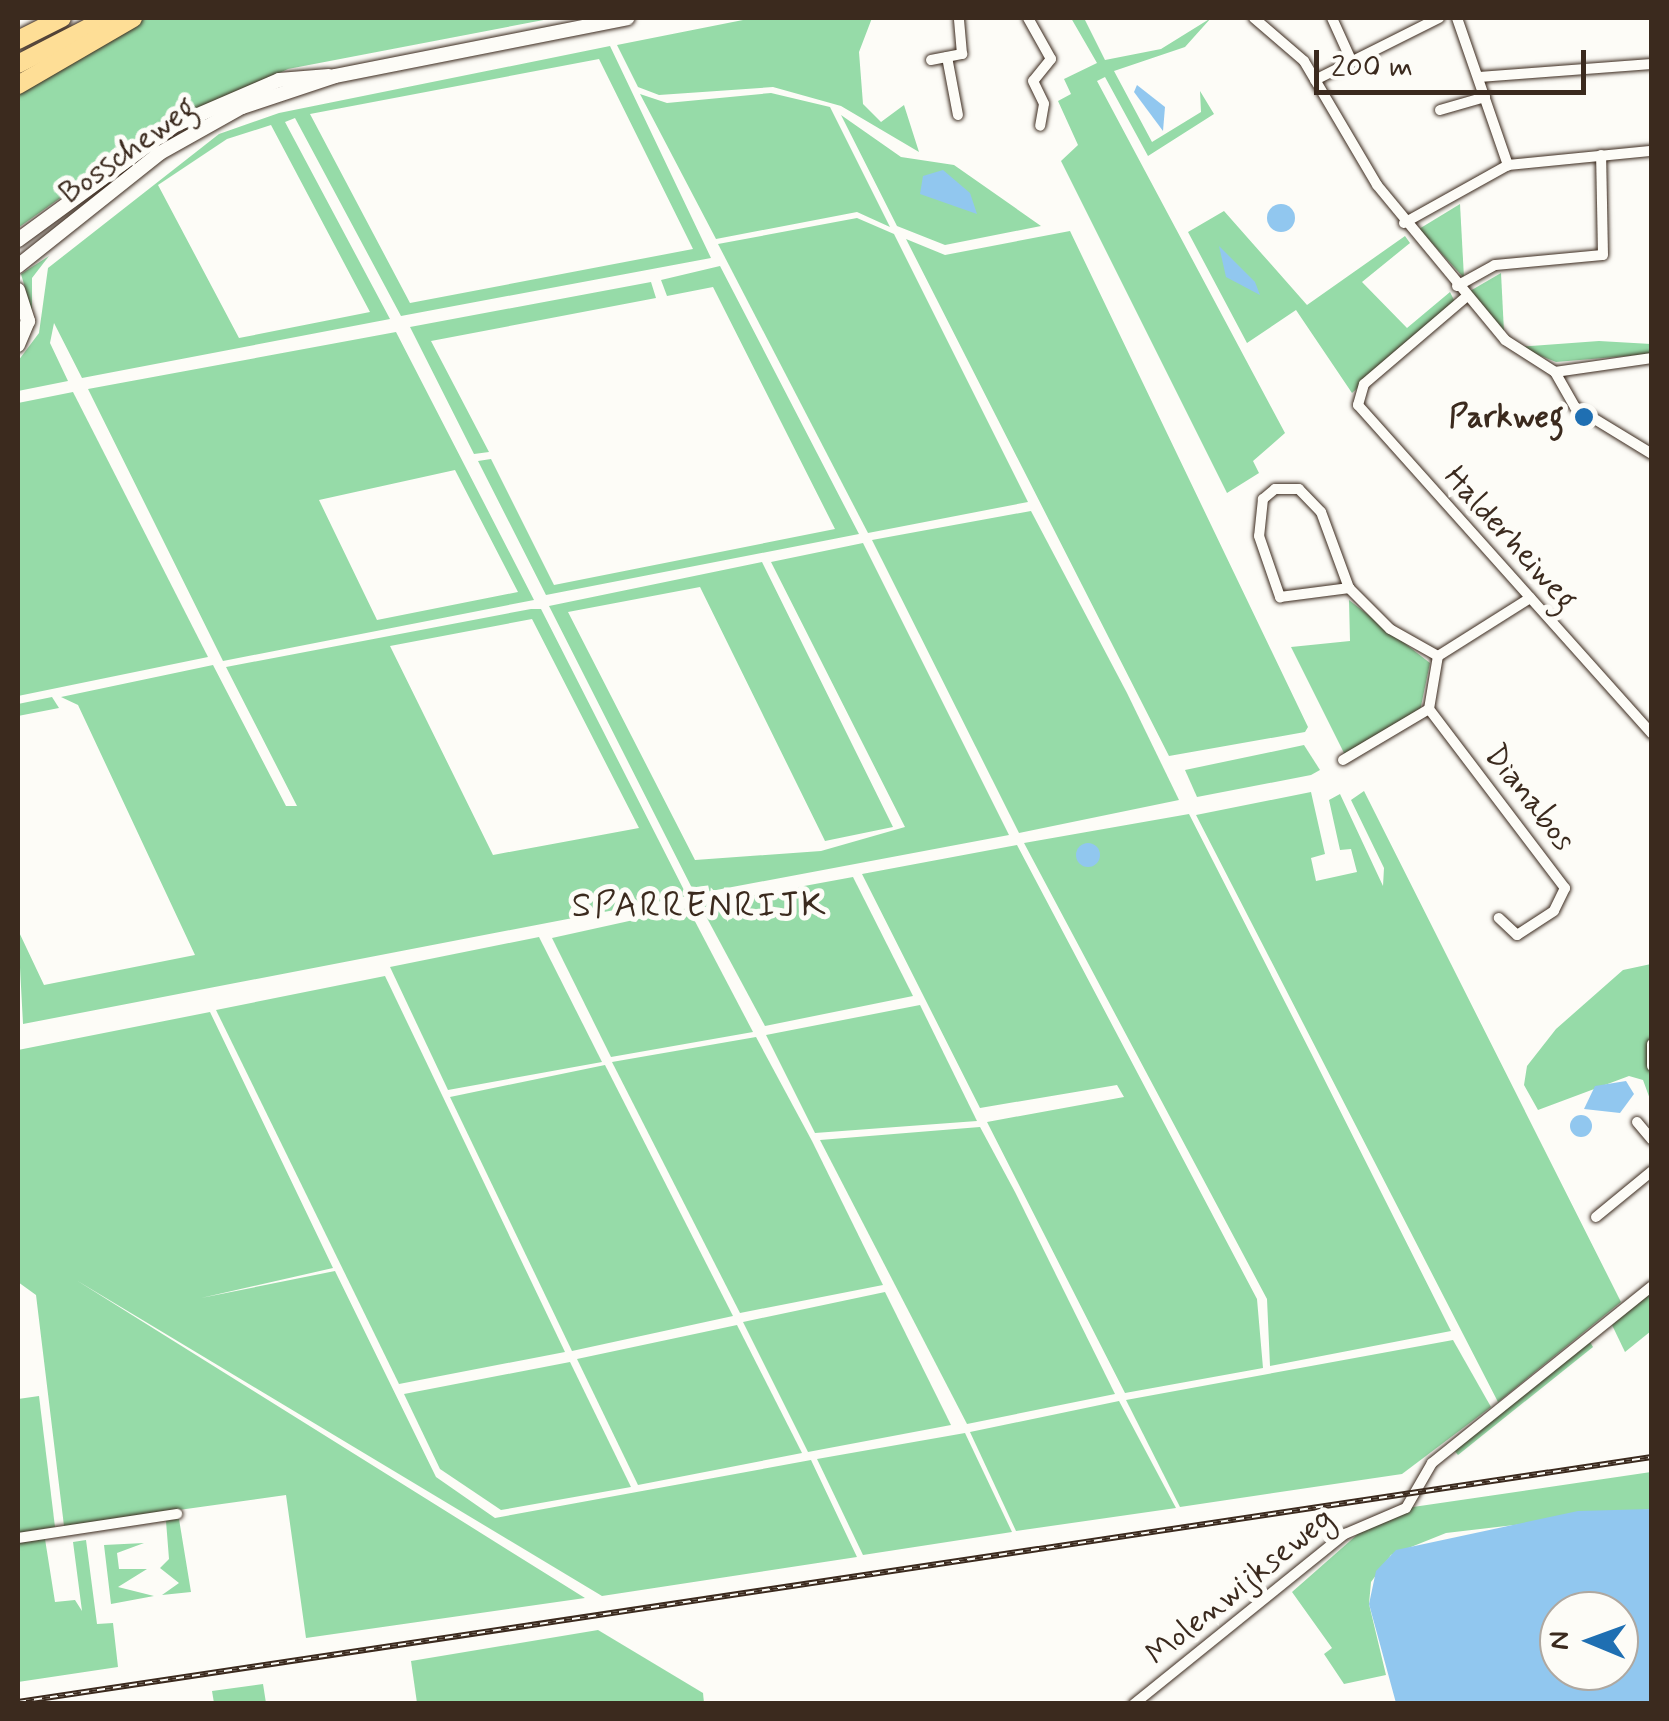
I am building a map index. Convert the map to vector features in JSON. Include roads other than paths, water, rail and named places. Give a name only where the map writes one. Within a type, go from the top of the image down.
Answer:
[{"type":"highway","points":[[18,40],[62,18]]},
{"type":"highway","points":[[18,64],[107,18]]},
{"type":"highway","points":[[18,85],[133,18]]},
{"type":"main road","name":"Bosscheweg","points":[[18,240],[189,118],[279,80],[335,76],[627,18]]},
{"type":"main road","name":"Bosscheweg","points":[[18,266],[184,137],[335,76]]},
{"type":"main road","points":[[18,290],[28,321],[18,345]]},
{"type":"street","points":[[932,60],[967,46],[959,18]]},
{"type":"street","points":[[1028,18],[1050,59],[1033,82],[1044,104],[1040,126]]},
{"type":"street","points":[[1254,18],[1315,80],[1404,223],[1505,340],[1555,372],[1575,407],[1652,454]]},
{"type":"street","points":[[1332,18],[1352,62]]},
{"type":"street","points":[[1315,80],[1439,18]]},
{"type":"street","points":[[1457,18],[1508,164]]},
{"type":"street","points":[[947,57],[958,115]]},
{"type":"street","points":[[1479,77],[1652,64]]},
{"type":"street","points":[[1440,110],[1486,97]]},
{"type":"street","points":[[1404,223],[1508,164],[1652,150]]},
{"type":"street","points":[[1456,286],[1496,264],[1603,254],[1601,155]]},
{"type":"street","name":"Halderheiweg","points":[[1466,297],[1364,384],[1358,405],[1652,734]]},
{"type":"street","points":[[1555,372],[1652,358]]},
{"type":"street","points":[[1350,588],[1294,598],[1274,590],[1258,536],[1263,499],[1275,489],[1299,489],[1321,512],[1350,588],[1390,630],[1438,656]]},
{"type":"street","points":[[1343,760],[1429,709],[1438,656],[1530,598]]},
{"type":"street","name":"Dianabos","points":[[1429,709],[1565,888],[1554,911],[1518,935],[1499,918]]},
{"type":"street","points":[[1652,1044],[1652,1066]]},
{"type":"street","points":[[1637,1122],[1652,1140]]},
{"type":"street","points":[[1596,1217],[1652,1171]]},
{"type":"street","name":"Molenwijkseweg","points":[[1134,1704],[1344,1534],[1406,1508],[1432,1463],[1652,1286]]},
{"type":"street","points":[[18,1538],[177,1514]]},
{"type":"water","points":[[1137,85],[1165,107],[1163,131],[1134,92]]},
{"type":"water","points":[[943,170],[970,193],[977,214],[920,194],[923,176]]},
{"type":"water","points":[[1281,204],[1291,208],[1295,218],[1291,228],[1281,232],[1271,228],[1267,218],[1271,208]]},
{"type":"water","points":[[1219,246],[1255,282],[1260,295],[1226,277]]},
{"type":"water","points":[[1088,843],[1100,855],[1088,867],[1076,855]]},
{"type":"water","points":[[1626,1081],[1634,1094],[1620,1113],[1584,1109],[1595,1086]]},
{"type":"water","points":[[1577,1115],[1585,1115],[1592,1126],[1585,1137],[1577,1137],[1570,1130],[1570,1122]]},
{"type":"water","points":[[1651,1509],[1651,1703],[1396,1703],[1369,1604],[1376,1571],[1396,1550],[1578,1511]]},
{"type":"railway","points":[[18,1702],[1652,1457]]},
{"type":"place","name":"Parkweg","points":[[1584,417]]},
{"type":"district","name":"SPARRENRIJK","points":[[700,906]]}]
